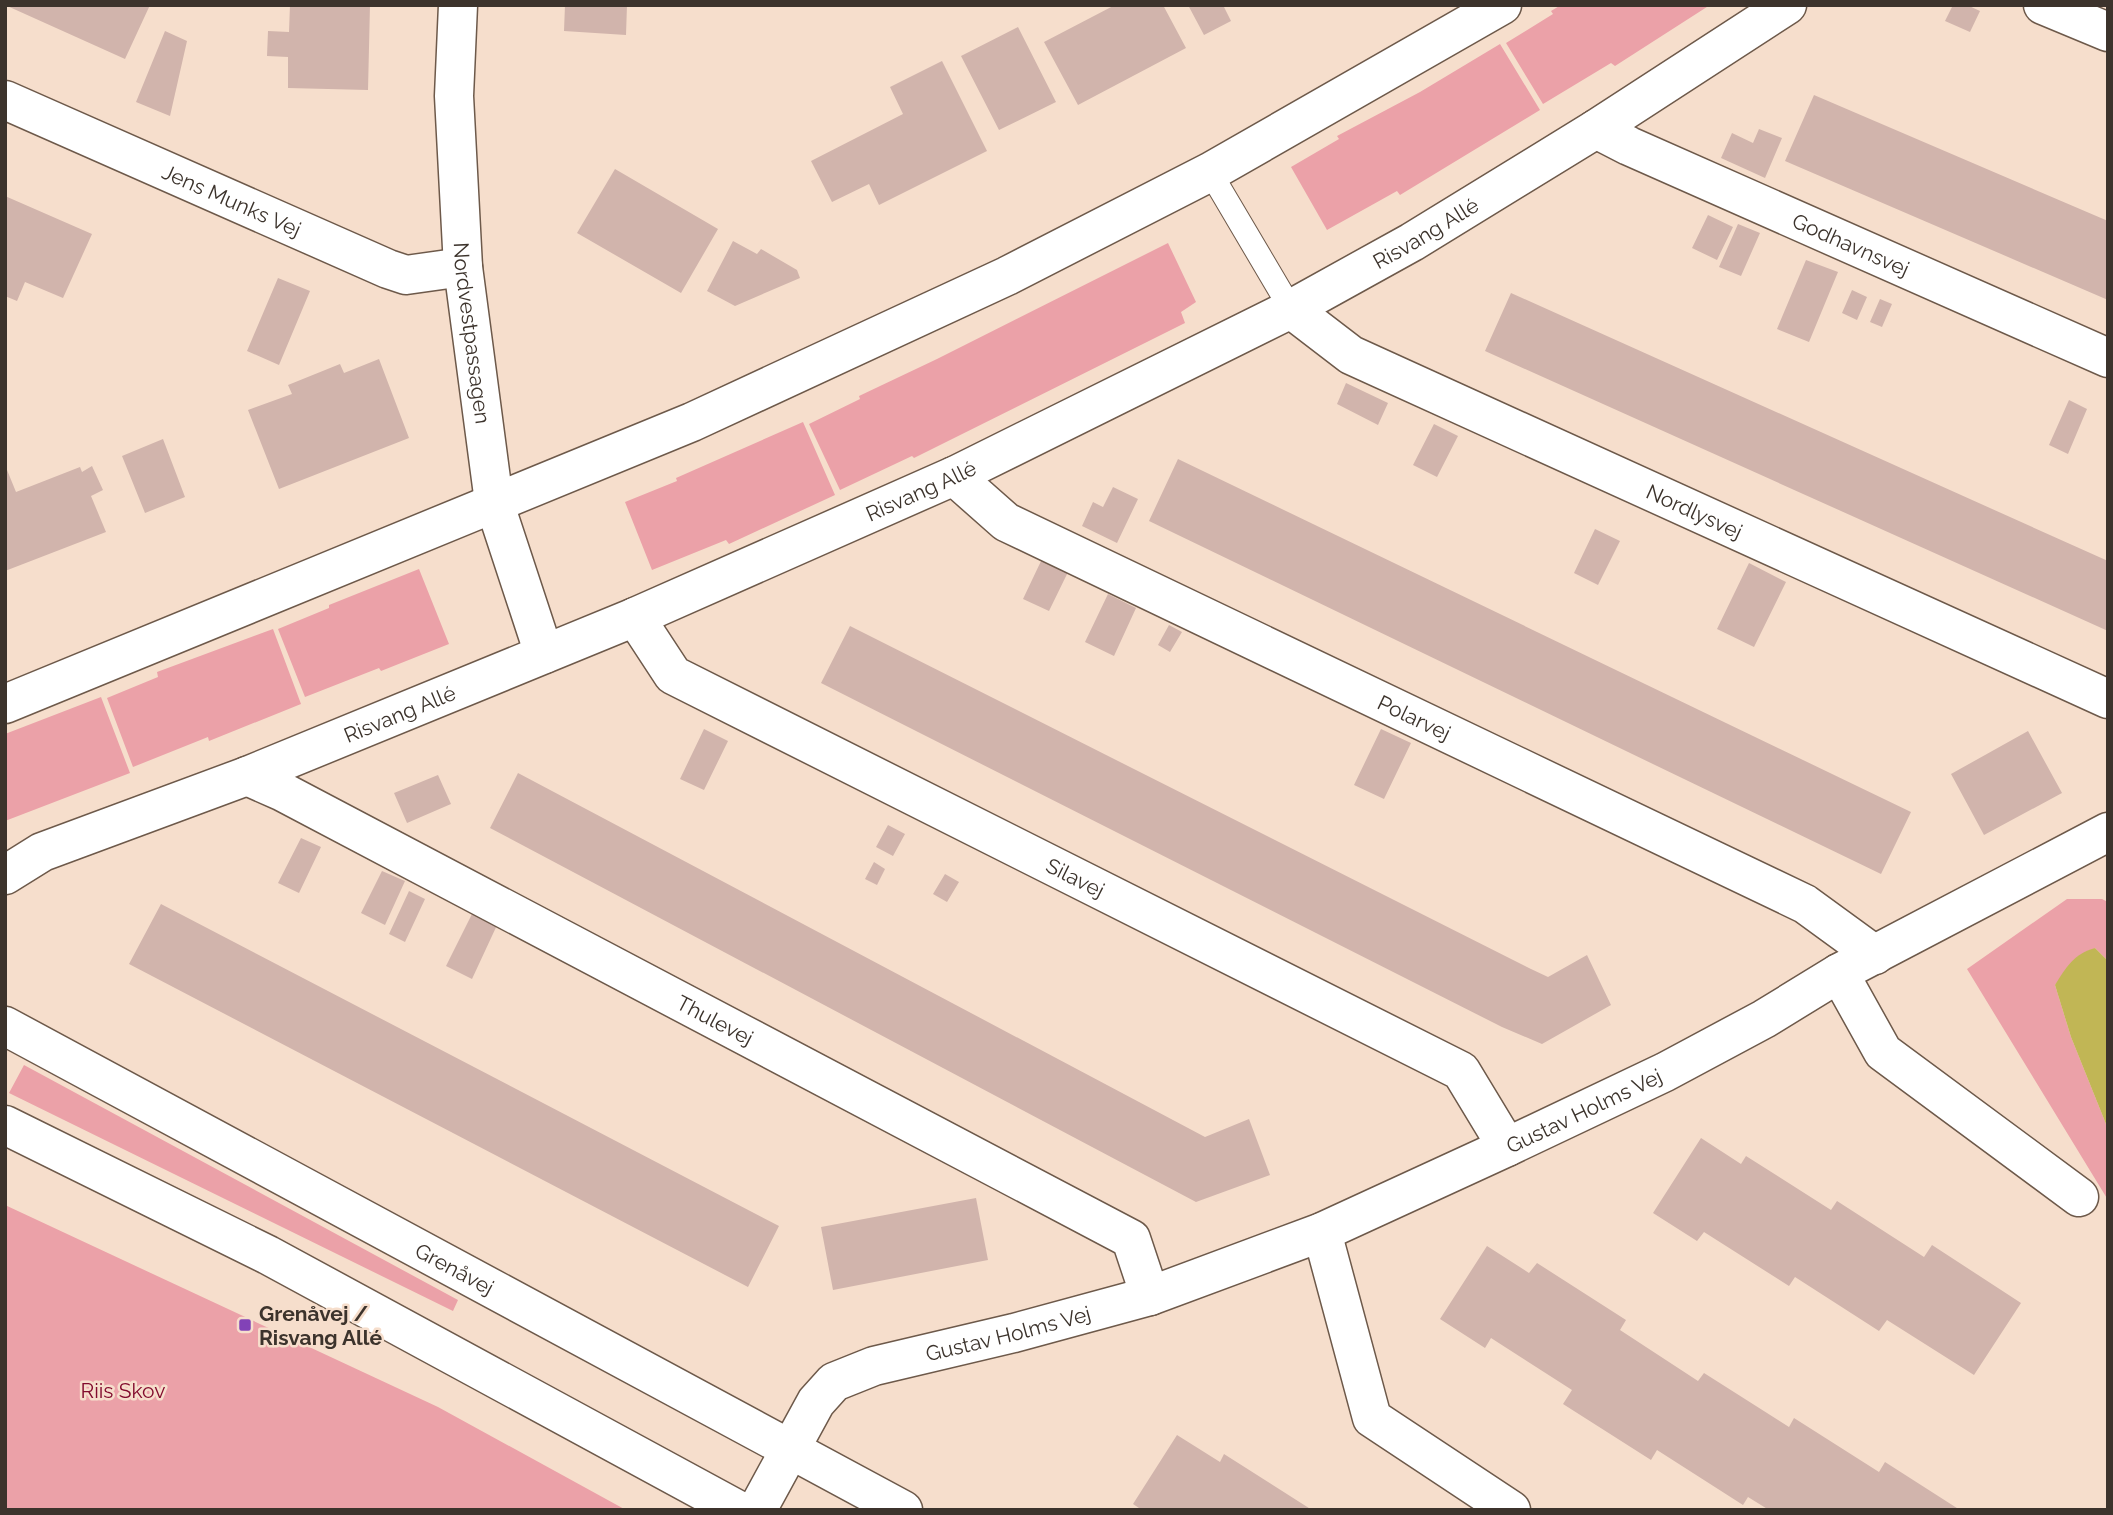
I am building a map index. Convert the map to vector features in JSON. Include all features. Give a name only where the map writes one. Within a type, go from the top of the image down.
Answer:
[{"type":"street","name":"Nordvestpassagen","points":[[458,5],[454,96],[463,267],[490,454],[494,502],[544,654]]},
{"type":"street","points":[[5,704],[692,422],[1007,275],[1210,172],[1502,5]]},
{"type":"street","name":"Risvang Allé","points":[[5,875],[43,852],[247,776],[635,617],[954,476],[1291,309],[1412,242],[1596,129],[1787,5]]},
{"type":"street","points":[[2043,5],[2108,32]]},
{"type":"street","name":"Jens Munks Vej","points":[[5,100],[388,269],[407,275],[463,267]]},
{"type":"street","name":"Godhavnsvej","points":[[1596,129],[2108,358]]},
{"type":"street","name":"Nordlysvej","points":[[1291,309],[1350,355],[2108,699]]},
{"type":"street","name":"Polarvej","points":[[954,476],[1006,522],[1805,904],[1875,955]]},
{"type":"street","name":"Silavej","points":[[635,617],[673,676],[1461,1071],[1507,1147]]},
{"type":"street","name":"Thulevej","points":[[247,776],[283,792],[1131,1239],[1150,1296]]},
{"type":"street","name":"Gustav Holms Vej","points":[[757,1510],[816,1402],[834,1381],[874,1366],[1014,1333],[1150,1296],[1322,1232],[1665,1072],[1839,974],[2108,832]]},
{"type":"street","points":[[1839,974],[1883,1052],[2079,1197]]},
{"type":"street","name":"Grenåvej","points":[[5,1026],[903,1510]]},
{"type":"street","points":[[5,1125],[268,1255],[738,1510]]},
{"type":"street","points":[[1322,1232],[1373,1418],[1511,1510]]},
{"type":"lane","points":[[1210,172],[1291,309]]},
{"type":"green space","points":[[1561,5],[1710,5],[1615,66],[1611,63],[1543,104],[1506,43],[1553,14],[1551,11]]},
{"type":"green space","points":[[1500,44],[1540,110],[1400,195],[1397,191],[1327,230],[1291,167],[1339,139],[1337,136],[1420,92]]},
{"type":"green space","points":[[1168,243],[1196,302],[1181,312],[1185,323],[914,458],[912,456],[840,490],[809,424],[860,399],[859,396]]},
{"type":"green space","points":[[803,422],[835,495],[729,544],[726,540],[652,570],[625,502],[677,481],[676,478]]},
{"type":"green space","points":[[419,569],[449,644],[305,697],[278,629],[329,608],[329,605]]},
{"type":"green space","points":[[273,629],[301,704],[209,741],[208,737],[133,767],[107,698],[158,677],[157,672]]},
{"type":"green space","points":[[101,697],[130,773],[5,821],[5,734]]},
{"type":"green space","points":[[2067,899],[2102,899],[2108,902],[2108,961],[2095,948],[2055,985],[2071,1037],[2108,1129],[2108,1200],[1967,969]]},
{"type":"green space","points":[[24,1065],[458,1300],[453,1311],[9,1093]]},
{"type":"green space","name":"Riis Skov","points":[[5,1205],[438,1407],[626,1510],[5,1510]]},
{"type":"shaded area","points":[[2095,948],[2108,961],[2108,1129],[2071,1037],[2055,985],[2071,962]]},
{"type":"building","points":[[5,5],[150,5],[125,59]]},
{"type":"building","points":[[290,5],[370,5],[368,90],[288,88],[288,57],[267,56],[268,31],[289,32]]},
{"type":"building","points":[[565,5],[627,5],[626,35],[564,31]]},
{"type":"building","points":[[1115,5],[1163,5],[1186,48],[1078,105],[1044,42]]},
{"type":"building","points":[[1188,5],[1223,5],[1231,21],[1204,35]]},
{"type":"building","points":[[1953,5],[1967,5],[1980,11],[1970,32],[1945,21]]},
{"type":"building","points":[[1018,27],[1056,102],[999,130],[961,56]]},
{"type":"building","points":[[165,31],[187,41],[170,116],[136,102]]},
{"type":"building","points":[[942,61],[987,151],[879,205],[869,184],[832,202],[811,161],[903,114],[890,87]]},
{"type":"building","points":[[1814,95],[2108,221],[2108,300],[1785,161]]},
{"type":"building","points":[[1759,129],[1782,138],[1765,178],[1721,158],[1732,133],[1753,143]]},
{"type":"building","points":[[615,169],[718,229],[681,293],[577,233]]},
{"type":"building","points":[[5,196],[92,234],[63,298],[25,282],[17,301],[5,296]]},
{"type":"building","points":[[1708,215],[1733,227],[1717,260],[1692,248]]},
{"type":"building","points":[[1738,224],[1760,233],[1741,276],[1719,267]]},
{"type":"building","points":[[733,241],[757,254],[761,249],[797,270],[800,278],[735,306],[707,291]]},
{"type":"building","points":[[1806,260],[1838,272],[1809,342],[1777,329]]},
{"type":"building","points":[[278,278],[310,291],[279,365],[247,351]]},
{"type":"building","points":[[1852,290],[1867,297],[1857,320],[1842,313]]},
{"type":"building","points":[[1511,293],[2108,561],[2108,631],[1485,351]]},
{"type":"building","points":[[1880,299],[1892,304],[1882,327],[1870,322]]},
{"type":"building","points":[[379,359],[409,438],[279,489],[248,410],[292,394],[288,385],[340,364],[344,373]]},
{"type":"building","points":[[1346,383],[1388,403],[1378,425],[1337,404]]},
{"type":"building","points":[[2069,400],[2087,409],[2068,454],[2049,445]]},
{"type":"building","points":[[1434,424],[1458,436],[1437,477],[1413,465]]},
{"type":"building","points":[[163,439],[185,497],[145,513],[122,456]]},
{"type":"building","points":[[1178,459],[1911,812],[1881,874],[1149,521]]},
{"type":"building","points":[[5,465],[16,492],[80,467],[82,472],[92,466],[103,490],[91,496],[106,532],[5,571]]},
{"type":"building","points":[[1113,487],[1138,499],[1117,543],[1082,526],[1093,502],[1103,507]]},
{"type":"building","points":[[1595,529],[1620,541],[1598,585],[1574,573]]},
{"type":"building","points":[[1042,559],[1068,572],[1049,611],[1023,599]]},
{"type":"building","points":[[1749,563],[1786,582],[1754,647],[1717,629]]},
{"type":"building","points":[[1108,594],[1136,608],[1114,656],[1085,642]]},
{"type":"building","points":[[1169,625],[1182,632],[1170,652],[1158,645]]},
{"type":"building","points":[[850,626],[1548,977],[1587,955],[1611,1005],[1542,1044],[1502,1027],[821,683]]},
{"type":"building","points":[[704,729],[728,741],[704,790],[680,779]]},
{"type":"building","points":[[1381,729],[1411,743],[1384,799],[1354,785]]},
{"type":"building","points":[[2028,731],[2062,793],[1984,835],[1951,774]]},
{"type":"building","points":[[518,773],[1205,1137],[1249,1119],[1270,1175],[1196,1202],[490,828]]},
{"type":"building","points":[[438,775],[451,804],[407,823],[394,793]]},
{"type":"building","points":[[888,825],[905,834],[893,856],[876,847]]},
{"type":"building","points":[[301,838],[321,847],[299,893],[278,883]]},
{"type":"building","points":[[874,862],[885,869],[877,885],[865,879]]},
{"type":"building","points":[[382,871],[405,881],[385,925],[361,913]]},
{"type":"building","points":[[945,874],[959,882],[947,902],[933,894]]},
{"type":"building","points":[[409,891],[425,899],[405,942],[389,934]]},
{"type":"building","points":[[161,904],[779,1226],[748,1287],[129,964]]},
{"type":"building","points":[[474,910],[498,923],[472,979],[446,966]]},
{"type":"building","points":[[1701,1138],[1741,1164],[1746,1156],[1831,1210],[1837,1201],[1924,1257],[1932,1245],[2021,1303],[1974,1375],[1887,1320],[1879,1331],[1795,1277],[1789,1286],[1704,1232],[1697,1241],[1653,1213]]},
{"type":"building","points":[[976,1198],[988,1260],[833,1290],[821,1227]]},
{"type":"building","points":[[1487,1246],[1529,1273],[1537,1263],[1626,1320],[1620,1330],[1698,1381],[1704,1373],[1789,1427],[1794,1418],[1879,1472],[1885,1462],[1960,1510],[1769,1510],[1748,1497],[1743,1505],[1657,1450],[1651,1460],[1563,1404],[1572,1390],[1491,1338],[1485,1348],[1440,1319]]},
{"type":"building","points":[[1177,1435],[1220,1462],[1224,1454],[1312,1510],[1142,1510],[1133,1504]]},
{"type":"place","name":"Grenåvej / Risvang Allé","points":[[245,1325]]}]
